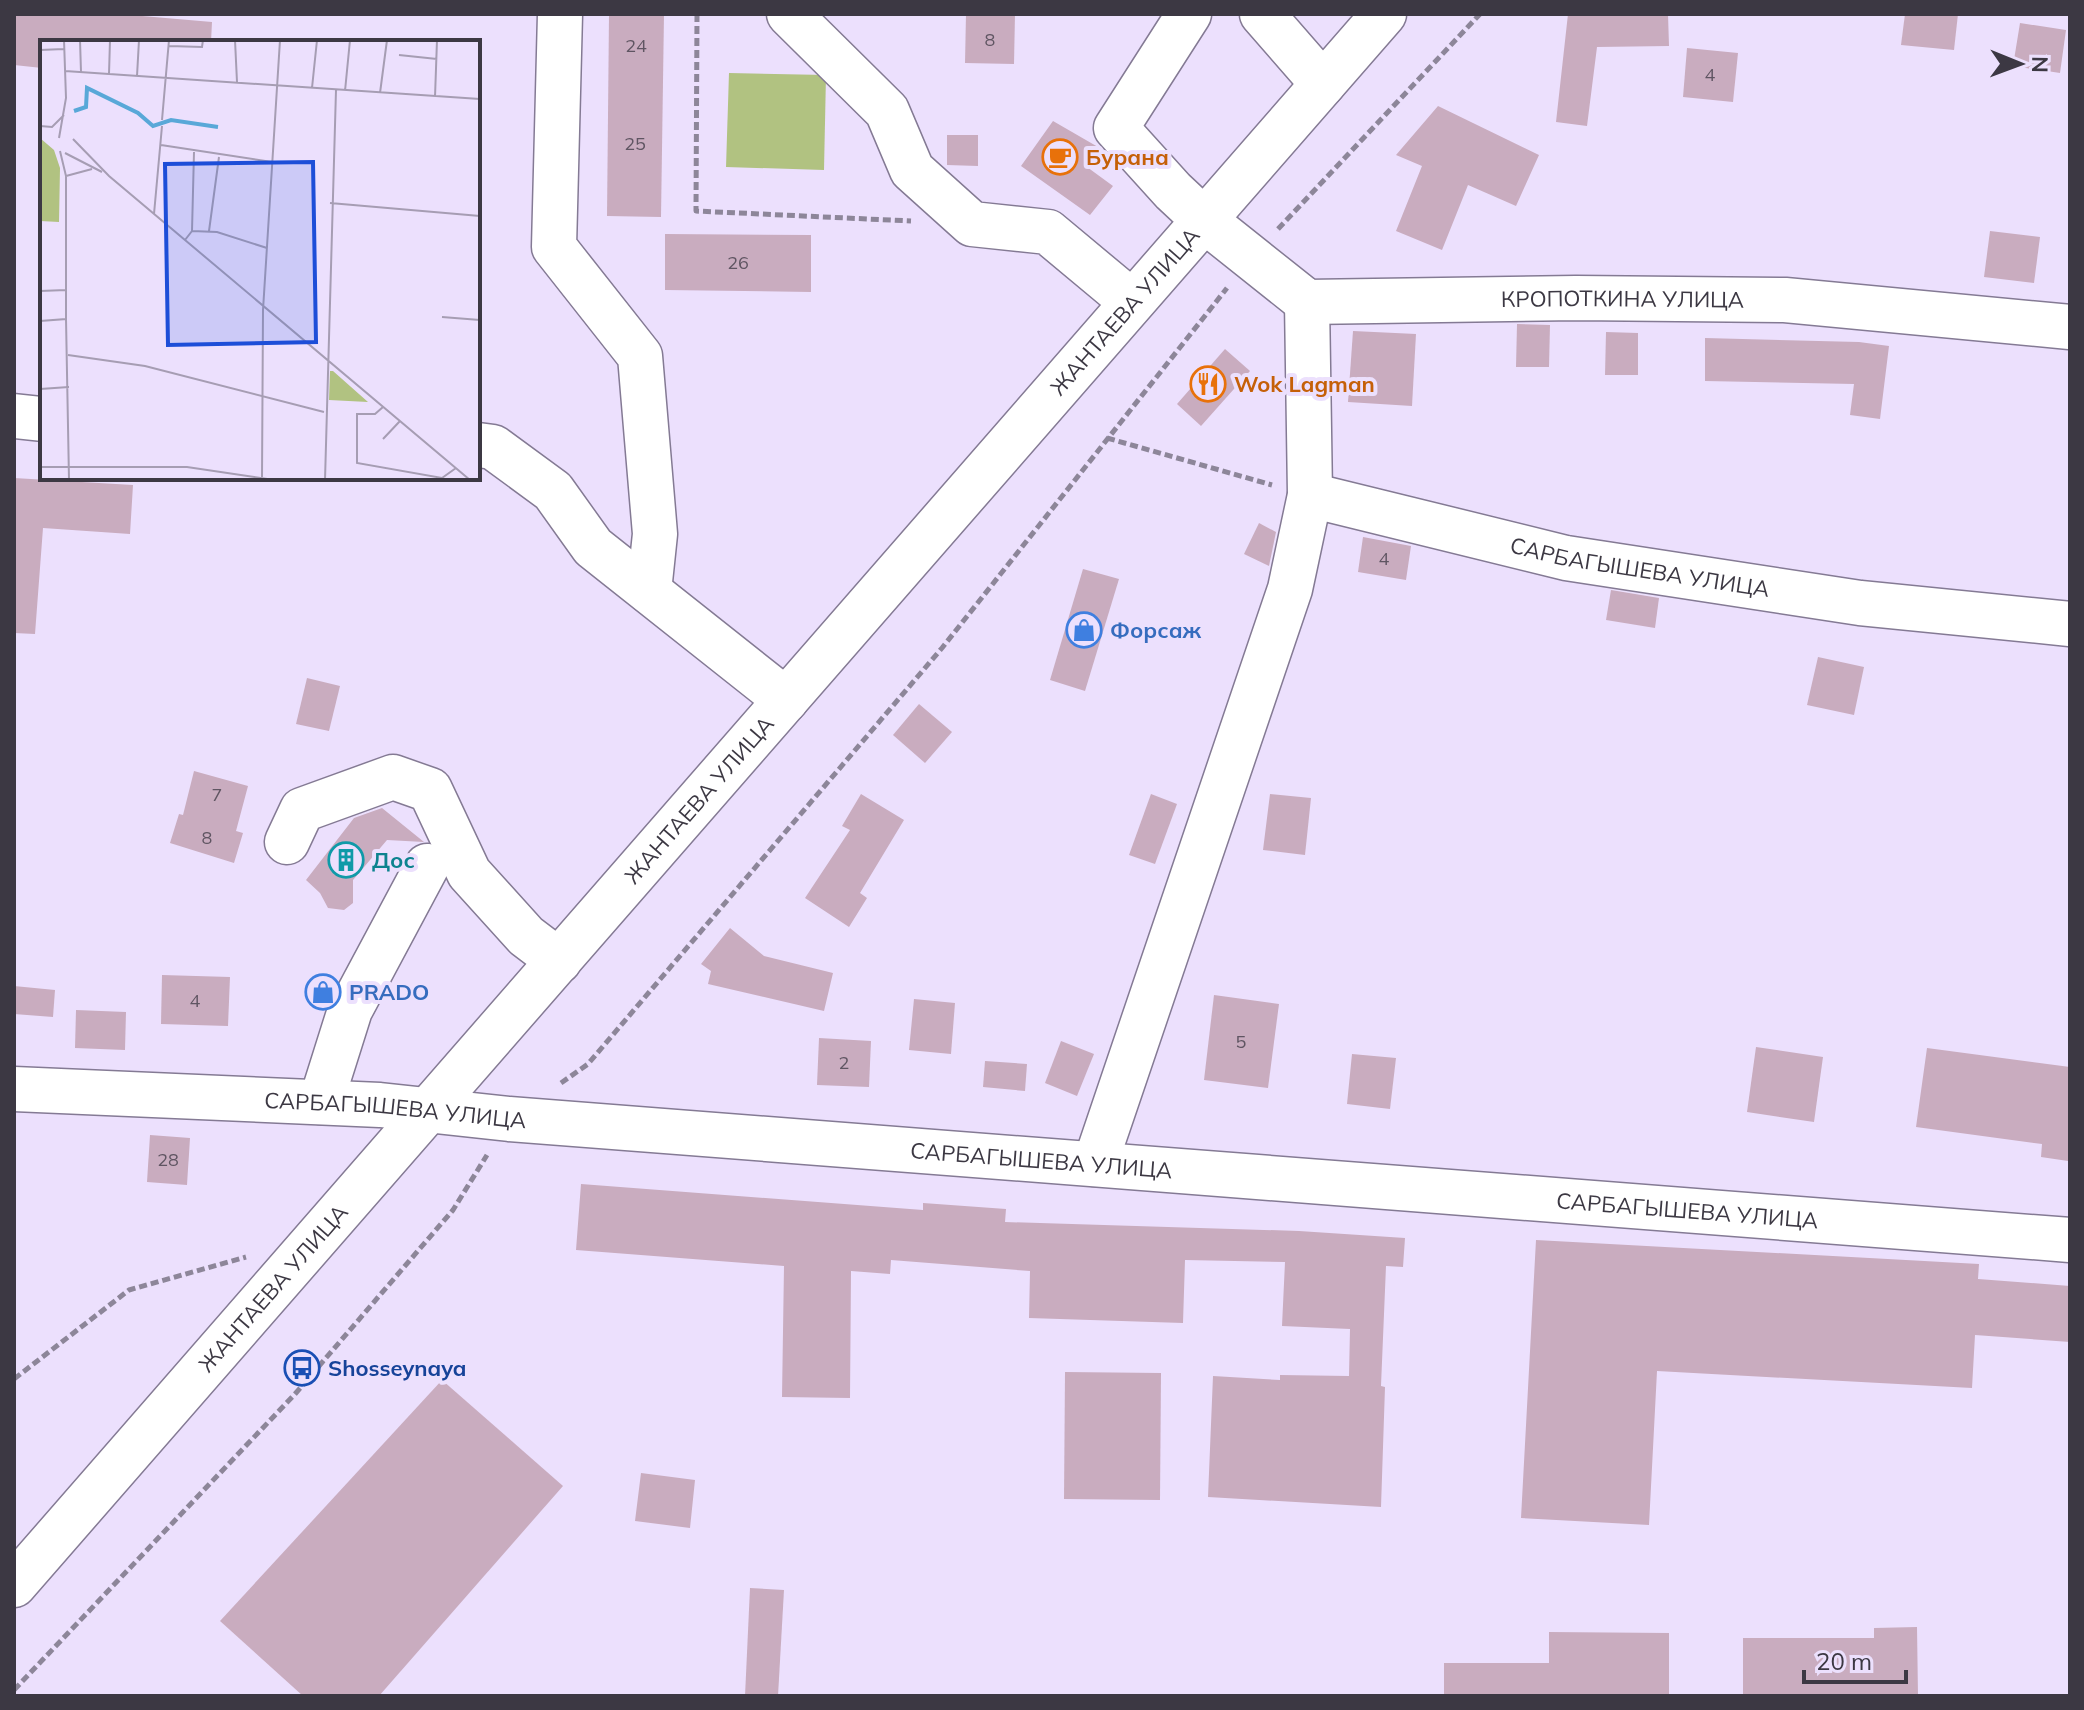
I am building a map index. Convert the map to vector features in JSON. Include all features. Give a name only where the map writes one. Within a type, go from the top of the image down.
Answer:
[{"type":"street","points":[[560,14],[554,247],[640,356],[655,534],[649,591]]},
{"type":"street","points":[[789,14],[887,111],[912,170],[972,224],[1048,232],[1132,302]]},
{"type":"street","points":[[1095,1164],[1290,589],[1310,495],[1307,302],[1204,220],[1116,128],[1189,14]]},
{"type":"street","points":[[1262,14],[1323,84]]},
{"type":"street","name":"ЖАНТАЕВА УЛИЦА","points":[[14,1585],[1384,14]]},
{"type":"street","name":"КРОПОТКИНА УЛИЦА","points":[[1307,302],[1576,298],[1785,300],[2070,327]]},
{"type":"street","points":[[14,416],[40,419]]},
{"type":"street","points":[[480,445],[493,447],[553,491],[593,547],[786,700]]},
{"type":"street","name":"САРБАГЫШЕВА УЛИЦА","points":[[1310,495],[1566,558],[1860,603],[2070,624]]},
{"type":"street","points":[[287,842],[302,810],[315,805],[393,777],[430,790],[469,873],[526,936],[559,961]]},
{"type":"street","points":[[321,1102],[350,1010],[427,866]]},
{"type":"street","name":"САРБАГЫШЕВА УЛИЦА","points":[[14,1089],[430,1109],[509,1119],[2070,1240]]},
{"type":"path","points":[[697,14],[696,211],[972,224]]},
{"type":"path","points":[[14,1690],[295,1394],[453,1210],[509,1119],[588,1064],[942,648],[1251,257],[1480,14]]},
{"type":"path","points":[[1107,438],[1310,495]]},
{"type":"path","points":[[14,1379],[129,1290],[246,1257]]},
{"type":"green space","points":[[729,73],[826,75],[824,170],[726,167]]},
{"type":"building","points":[[14,14],[119,14],[212,22],[211,40],[40,40],[40,68],[14,65]]},
{"type":"building","points":[[609,14],[664,14],[661,217],[607,216]]},
{"type":"building","points":[[966,14],[1015,14],[1014,64],[965,63]]},
{"type":"building","points":[[1568,14],[1668,14],[1669,46],[1597,47],[1587,126],[1556,122]]},
{"type":"building","points":[[1905,14],[1958,14],[1954,50],[1901,45]]},
{"type":"building","points":[[2020,23],[2066,30],[2060,73],[2013,66]]},
{"type":"building","points":[[1687,48],[1738,53],[1733,102],[1683,97]]},
{"type":"building","points":[[1438,106],[1539,155],[1516,206],[1468,185],[1442,250],[1396,231],[1422,166],[1396,155]]},
{"type":"building","name":"Бурана","points":[[1053,121],[1098,147],[1087,167],[1113,186],[1090,215],[1021,166]]},
{"type":"building","points":[[947,135],[978,135],[978,166],[947,165]]},
{"type":"building","points":[[1990,231],[2040,237],[2034,283],[1984,277]]},
{"type":"building","points":[[665,234],[811,235],[811,292],[665,290]]},
{"type":"building","points":[[1517,324],[1550,325],[1549,367],[1516,367]]},
{"type":"building","points":[[1353,331],[1416,334],[1412,406],[1348,402]]},
{"type":"building","points":[[1606,332],[1638,333],[1638,375],[1605,375]]},
{"type":"building","points":[[1705,338],[1859,342],[1889,346],[1880,419],[1850,415],[1854,384],[1705,381]]},
{"type":"building","points":[[1225,349],[1250,371],[1201,426],[1177,404]]},
{"type":"building","points":[[14,478],[133,485],[130,534],[43,528],[35,634],[14,633]]},
{"type":"building","points":[[1259,523],[1276,532],[1269,566],[1244,554]]},
{"type":"building","points":[[1363,537],[1411,546],[1406,580],[1358,572]]},
{"type":"building","name":"Форсаж","points":[[1083,569],[1119,579],[1085,691],[1050,680]]},
{"type":"building","points":[[1611,590],[1659,598],[1655,628],[1606,620]]},
{"type":"building","points":[[1818,657],[1864,667],[1854,715],[1807,705]]},
{"type":"building","points":[[307,678],[340,686],[329,731],[296,724]]},
{"type":"building","points":[[919,704],[952,732],[925,763],[893,735]]},
{"type":"building","points":[[194,771],[248,786],[236,831],[243,833],[234,863],[170,843],[179,814],[183,815]]},
{"type":"building","points":[[861,794],[904,820],[860,893],[867,898],[849,927],[805,898],[850,830],[842,826]]},
{"type":"building","points":[[1151,794],[1177,804],[1155,864],[1129,855]]},
{"type":"building","points":[[1270,794],[1311,798],[1305,855],[1263,850]]},
{"type":"building","name":"Дос","points":[[382,808],[424,842],[387,840],[353,880],[353,903],[344,910],[328,908],[320,893],[306,880],[354,818]]},
{"type":"building","points":[[730,928],[764,956],[833,973],[824,1011],[708,984],[711,971],[701,964]]},
{"type":"building","points":[[162,975],[230,977],[228,1026],[161,1024]]},
{"type":"building","points":[[14,986],[55,990],[53,1017],[14,1014]]},
{"type":"building","points":[[1214,995],[1279,1004],[1268,1088],[1204,1080]]},
{"type":"building","points":[[914,999],[955,1003],[951,1054],[909,1050]]},
{"type":"building","points":[[76,1010],[126,1012],[125,1050],[75,1048]]},
{"type":"building","points":[[819,1038],[871,1041],[869,1087],[817,1085]]},
{"type":"building","points":[[1061,1041],[1094,1054],[1077,1096],[1045,1083]]},
{"type":"building","points":[[1756,1047],[1823,1057],[1814,1122],[1747,1112]]},
{"type":"building","points":[[1927,1048],[2070,1067],[2068,1161],[2041,1157],[2042,1144],[1916,1127]]},
{"type":"building","points":[[1352,1054],[1396,1058],[1390,1109],[1347,1104]]},
{"type":"building","points":[[985,1061],[1027,1064],[1025,1091],[983,1087]]},
{"type":"building","points":[[150,1135],[190,1138],[187,1185],[147,1182]]},
{"type":"building","points":[[581,1184],[923,1210],[923,1203],[1006,1209],[1005,1222],[1299,1231],[1405,1238],[1403,1267],[1386,1266],[1381,1386],[1385,1387],[1381,1507],[1208,1497],[1213,1376],[1280,1380],[1280,1375],[1349,1376],[1350,1329],[1282,1326],[1285,1262],[1185,1260],[1183,1323],[1029,1318],[1030,1271],[891,1260],[890,1274],[851,1271],[850,1398],[782,1397],[784,1266],[576,1250]]},
{"type":"building","points":[[1536,1240],[1979,1264],[1978,1279],[2070,1286],[2070,1342],[1975,1335],[1972,1388],[1657,1371],[1649,1525],[1521,1518]]},
{"type":"building","points":[[1065,1372],[1161,1373],[1160,1500],[1064,1499]]},
{"type":"building","points":[[442,1380],[563,1486],[379,1696],[303,1696],[220,1621]]},
{"type":"building","points":[[641,1473],[695,1480],[690,1528],[635,1521]]},
{"type":"building","points":[[750,1588],[784,1590],[778,1696],[745,1696]]},
{"type":"building","points":[[1917,1627],[1918,1696],[1743,1696],[1743,1638],[1874,1638],[1874,1628]]},
{"type":"building","points":[[1549,1632],[1669,1633],[1669,1696],[1444,1696],[1444,1663],[1549,1663]]},
{"type":"place","name":"Бурана","points":[[1060,157]]},
{"type":"place","name":"Wok Lagman","points":[[1208,384]]},
{"type":"place","name":"Форсаж","points":[[1084,630]]},
{"type":"place","name":"Дос","points":[[346,860]]},
{"type":"place","name":"PRADO","points":[[323,992]]},
{"type":"place","name":"Shosseynaya","points":[[302,1368]]}]
